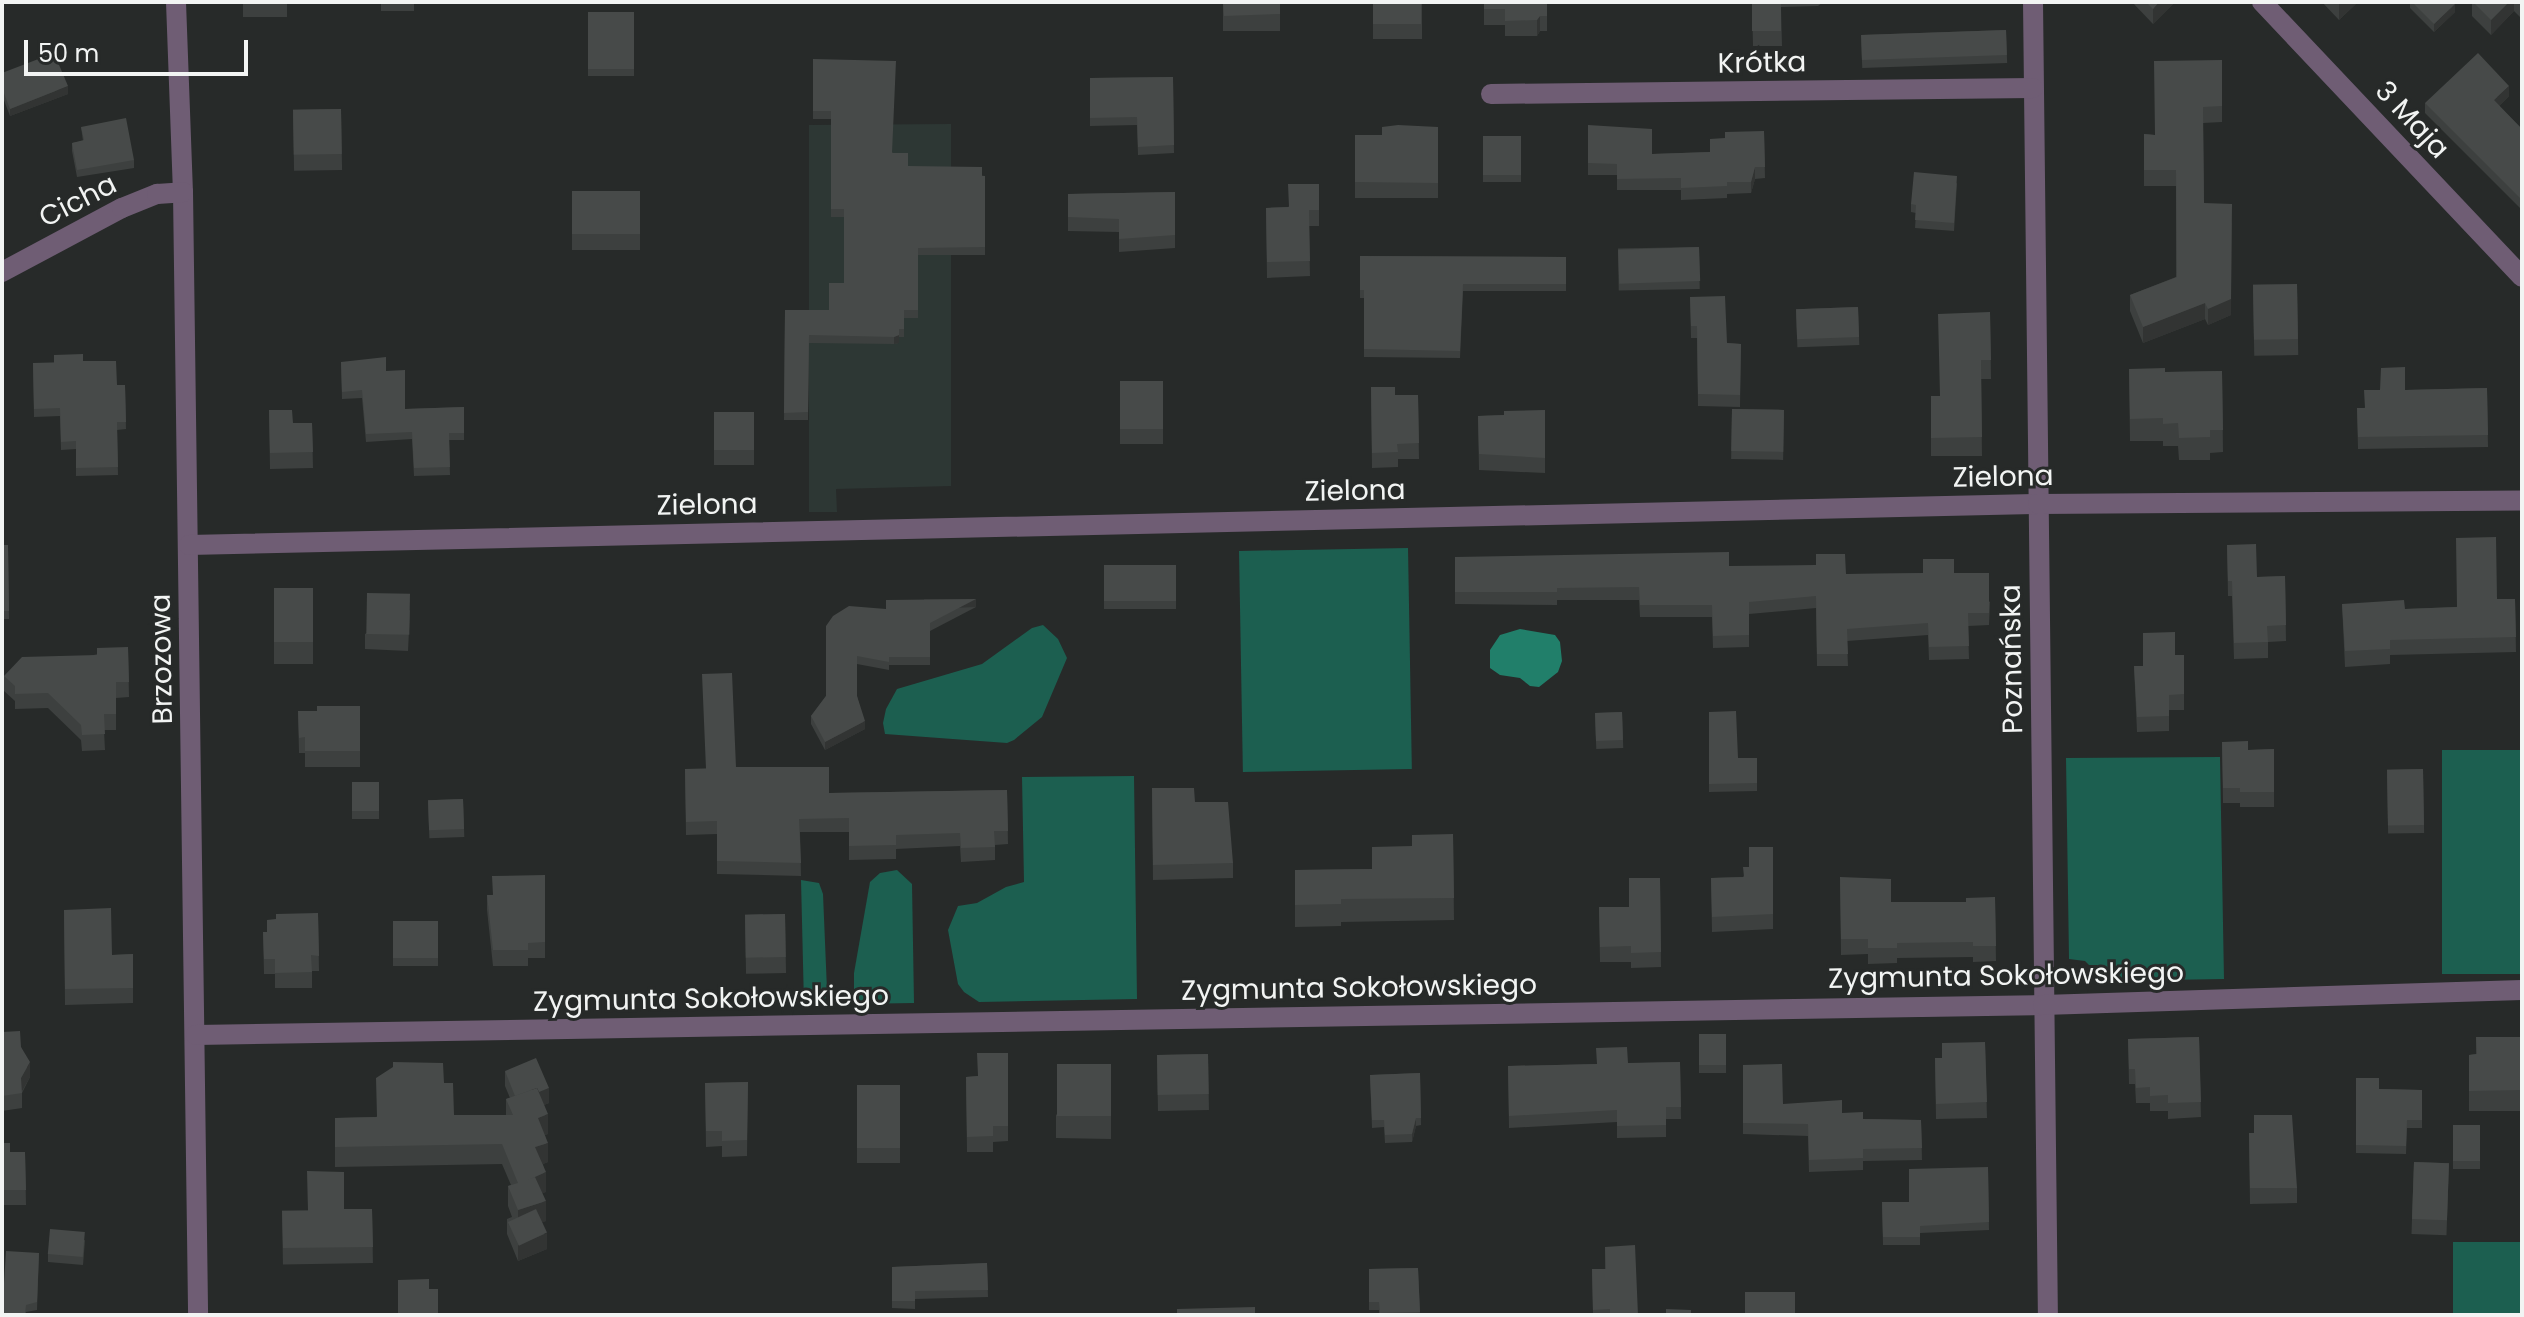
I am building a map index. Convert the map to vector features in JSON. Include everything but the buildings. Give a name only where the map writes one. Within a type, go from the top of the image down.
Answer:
[{"type":"street","name":"Brzozowa","points":[[176,2],[183,192],[189,545],[198,1315]]},
{"type":"street","name":"Poznańska","points":[[2033,2],[2048,1315]]},
{"type":"street","name":"3 Maja","points":[[2262,2],[2522,277]]},
{"type":"street","name":"Krótka","points":[[1491,94],[2033,88]]},
{"type":"street","name":"Cicha","points":[[2,272],[122,208],[157,194],[183,192]]},
{"type":"street","name":"Zielona","points":[[189,545],[2038,504],[2522,501]]},
{"type":"street","name":"Zygmunta Sokołowskiego","points":[[196,1035],[2043,1005],[2522,990]]},
{"type":"shaded area","points":[[951,124],[951,486],[836,489],[837,512],[809,512],[809,125]]},
{"type":"shaded area","points":[[1408,548],[1412,769],[1243,772],[1239,551]]},
{"type":"shaded area","points":[[1043,625],[1058,639],[1067,658],[1042,717],[1014,740],[1007,743],[885,734],[883,723],[886,709],[897,689],[982,664],[1032,628]]},
{"type":"shaded area","points":[[1520,629],[1555,635],[1560,642],[1562,661],[1558,672],[1539,687],[1530,686],[1520,678],[1500,675],[1490,668],[1490,650],[1500,635]]},
{"type":"shaded area","points":[[2442,750],[2522,750],[2522,974],[2442,974]]},
{"type":"shaded area","points":[[2220,757],[2224,979],[2105,981],[2085,961],[2069,959],[2066,758]]},
{"type":"shaded area","points":[[1134,776],[1137,999],[979,1002],[964,992],[958,984],[948,930],[958,906],[977,903],[1006,887],[1024,882],[1022,777]]},
{"type":"shaded area","points":[[897,870],[912,884],[914,1003],[854,1004],[854,973],[870,882],[880,873]]},
{"type":"shaded area","points":[[801,880],[819,883],[823,894],[827,990],[824,1005],[804,1005]]},
{"type":"shaded area","points":[[2453,1242],[2522,1242],[2522,1315],[2453,1315]]}]
